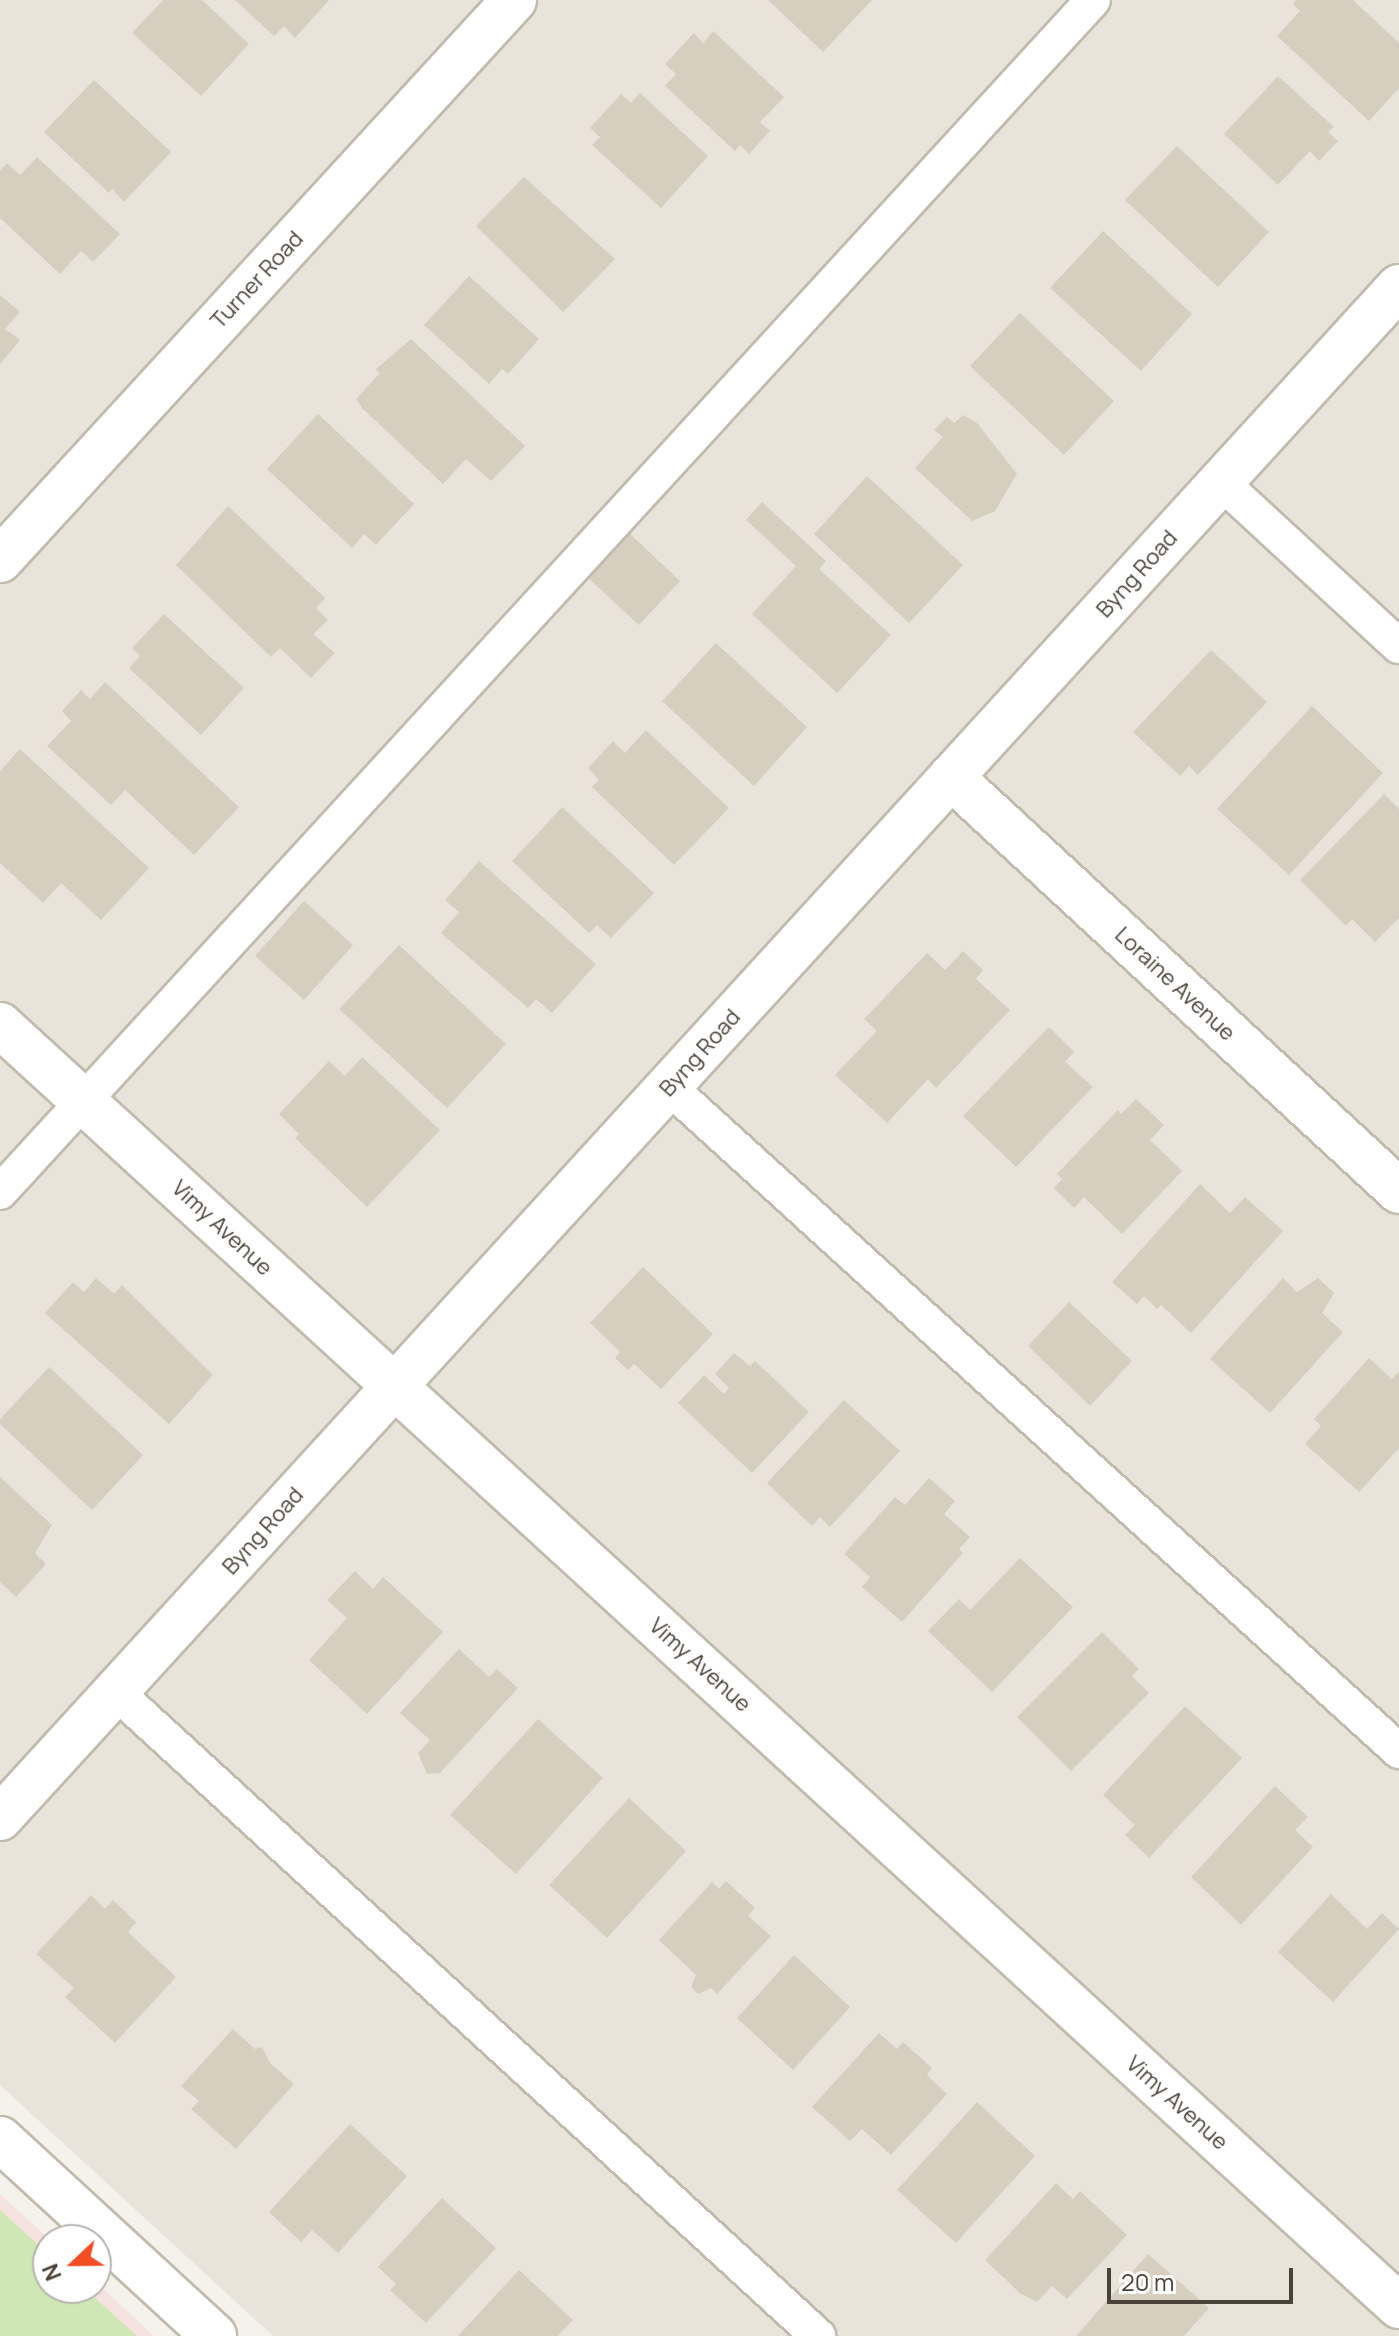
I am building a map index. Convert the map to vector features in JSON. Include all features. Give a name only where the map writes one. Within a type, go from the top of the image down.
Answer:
[{"type":"street","name":"Turner Road","points":[[0,560],[514,0]]},
{"type":"street","name":"Byng Road","points":[[0,1818],[1399,287]]},
{"type":"street","name":"Loraine Avenue","points":[[951,777],[1399,1191]]},
{"type":"street","name":"Vimy Avenue","points":[[0,1025],[1399,2306]]},
{"type":"street","points":[[0,2139],[214,2336]]},
{"type":"lane","points":[[0,1192],[1093,0]]},
{"type":"lane","points":[[1221,482],[1399,646]]},
{"type":"lane","points":[[669,1087],[1399,1751]]},
{"type":"lane","points":[[116,1692],[818,2336]]},
{"type":"shaded area","points":[[0,0],[1399,0],[1399,2336],[273,2336],[0,2085]]},
{"type":"shaded area","points":[[0,2194],[33,2224],[32,2304],[112,2304],[112,2297],[154,2336],[0,2336]]},
{"type":"green space","points":[[0,2210],[32,2239],[32,2304],[102,2304],[137,2336],[0,2336]]},
{"type":"building","points":[[163,0],[202,0],[249,44],[201,96],[132,33]]},
{"type":"building","points":[[235,0],[329,0],[295,38],[284,26],[274,36]]},
{"type":"building","points":[[768,0],[872,0],[823,52]]},
{"type":"building","points":[[1296,0],[1353,0],[1399,43],[1399,88],[1369,121],[1277,36],[1300,11],[1293,4]]},
{"type":"building","points":[[713,31],[784,97],[760,122],[770,131],[749,154],[740,145],[735,151],[665,86],[676,74],[665,64],[694,33],[703,43]]},
{"type":"building","points":[[1278,76],[1334,127],[1328,132],[1338,141],[1319,161],[1310,151],[1278,185],[1224,134]]},
{"type":"building","points":[[94,80],[171,152],[124,202],[112,189],[109,193],[44,132]]},
{"type":"building","points":[[640,93],[708,156],[661,208],[592,145],[600,137],[590,128],[621,94],[631,103]]},
{"type":"building","points":[[1177,146],[1269,232],[1218,287],[1125,200]]},
{"type":"building","points":[[37,157],[120,234],[93,262],[81,251],[60,274],[0,218],[0,171],[7,163],[20,175]]},
{"type":"building","points":[[524,177],[615,259],[563,312],[476,226]]},
{"type":"building","points":[[1103,231],[1192,314],[1141,371],[1050,288]]},
{"type":"building","points":[[469,276],[539,339],[508,374],[502,369],[489,384],[424,325]]},
{"type":"building","points":[[0,295],[20,312],[5,329],[20,340],[0,364]]},
{"type":"building","points":[[1020,313],[1114,401],[1064,455],[970,366]]},
{"type":"building","points":[[411,339],[525,446],[491,481],[466,459],[443,484],[356,399],[380,373],[376,369]]},
{"type":"building","points":[[318,414],[414,504],[376,545],[364,534],[352,548],[267,469]]},
{"type":"building","points":[[963,415],[977,423],[1017,474],[995,511],[972,521],[915,468],[943,437],[934,430],[947,417],[954,423]]},
{"type":"building","points":[[867,476],[963,565],[909,623],[814,534]]},
{"type":"building","points":[[762,502],[826,561],[819,569],[891,635],[837,693],[752,614],[796,566],[746,520]]},
{"type":"building","points":[[228,506],[325,598],[316,608],[328,620],[313,634],[335,653],[311,678],[280,648],[271,657],[176,565]]},
{"type":"building","points":[[628,532],[680,581],[639,625],[587,577]]},
{"type":"building","points":[[164,614],[244,688],[201,735],[129,668],[140,656],[132,648]]},
{"type":"building","points":[[716,643],[807,727],[754,786],[662,701]]},
{"type":"building","points":[[1211,650],[1267,702],[1198,775],[1189,766],[1180,776],[1133,732]]},
{"type":"building","points":[[105,682],[239,807],[194,855],[125,790],[111,805],[47,746],[71,721],[62,711],[81,690],[90,699]]},
{"type":"building","points":[[1312,706],[1383,773],[1289,875],[1217,809]]},
{"type":"building","points":[[646,730],[729,808],[674,865],[592,787],[599,780],[588,768],[613,741],[625,753]]},
{"type":"building","points":[[20,749],[149,868],[101,920],[61,883],[43,903],[0,863],[0,771]]},
{"type":"building","points":[[1384,794],[1399,809],[1399,918],[1375,942],[1352,919],[1346,926],[1300,880]]},
{"type":"building","points":[[562,807],[654,893],[611,938],[597,925],[589,933],[512,861]]},
{"type":"building","points":[[479,861],[596,964],[552,1013],[536,999],[528,1008],[441,933],[459,912],[445,900]]},
{"type":"building","points":[[304,901],[353,945],[304,1000],[255,956]]},
{"type":"building","points":[[399,945],[506,1044],[447,1108],[339,1009]]},
{"type":"building","points":[[963,951],[983,970],[976,979],[1010,1010],[936,1088],[928,1079],[887,1123],[835,1075],[877,1031],[864,1019],[927,953],[945,970]]},
{"type":"building","points":[[1049,1027],[1074,1052],[1065,1062],[1093,1087],[1016,1167],[963,1116]]},
{"type":"building","points":[[362,1057],[440,1130],[367,1207],[295,1138],[299,1134],[279,1114],[329,1061],[345,1076]]},
{"type":"building","points":[[1136,1099],[1164,1125],[1150,1140],[1182,1171],[1122,1234],[1084,1197],[1074,1208],[1054,1188],[1062,1179],[1057,1174],[1118,1110],[1121,1114]]},
{"type":"building","points":[[1200,1184],[1230,1213],[1245,1197],[1283,1231],[1191,1333],[1161,1305],[1157,1309],[1144,1296],[1137,1304],[1112,1282]]},
{"type":"building","points":[[643,1267],[713,1334],[661,1389],[634,1364],[628,1370],[615,1358],[620,1352],[590,1323]]},
{"type":"building","points":[[96,1278],[114,1294],[122,1285],[213,1375],[169,1424],[45,1313],[73,1282],[84,1292]]},
{"type":"building","points":[[1283,1278],[1297,1292],[1318,1278],[1334,1293],[1322,1313],[1343,1332],[1270,1413],[1210,1359]]},
{"type":"building","points":[[1069,1302],[1132,1361],[1090,1406],[1028,1346]]},
{"type":"building","points":[[734,1353],[750,1366],[755,1361],[809,1412],[752,1473],[678,1403],[704,1375],[724,1394],[729,1388],[715,1374]]},
{"type":"building","points":[[1369,1358],[1392,1379],[1399,1371],[1399,1448],[1359,1492],[1305,1444],[1321,1426],[1314,1419]]},
{"type":"building","points":[[49,1367],[143,1455],[92,1510],[0,1424],[0,1419]]},
{"type":"building","points":[[844,1400],[900,1451],[830,1527],[820,1517],[812,1526],[767,1483]]},
{"type":"building","points":[[0,1477],[52,1525],[35,1553],[46,1564],[16,1597],[0,1582]]},
{"type":"building","points":[[929,1478],[955,1501],[944,1514],[970,1537],[959,1549],[963,1553],[902,1622],[862,1587],[870,1577],[844,1554],[895,1497],[905,1505]]},
{"type":"building","points":[[1020,1558],[1073,1607],[992,1692],[928,1631],[959,1599],[970,1610]]},
{"type":"building","points":[[355,1571],[373,1589],[383,1577],[443,1632],[367,1714],[309,1660],[347,1618],[327,1600]]},
{"type":"building","points":[[1102,1632],[1139,1669],[1132,1676],[1149,1693],[1071,1771],[1017,1717]]},
{"type":"building","points":[[459,1649],[489,1677],[497,1669],[518,1688],[440,1773],[427,1774],[418,1753],[430,1740],[400,1713]]},
{"type":"building","points":[[1185,1706],[1242,1758],[1149,1858],[1125,1835],[1135,1825],[1103,1795]]},
{"type":"building","points":[[538,1719],[603,1778],[516,1874],[450,1815]]},
{"type":"building","points":[[1275,1786],[1308,1817],[1295,1830],[1313,1847],[1241,1925],[1191,1877]]},
{"type":"building","points":[[629,1798],[686,1851],[607,1938],[549,1885]]},
{"type":"building","points":[[726,1881],[755,1908],[748,1916],[771,1936],[717,1994],[711,1988],[698,1994],[691,1987],[696,1975],[659,1940],[712,1882],[719,1889]]},
{"type":"building","points":[[1331,1894],[1367,1929],[1382,1913],[1399,1929],[1333,2002],[1278,1952]]},
{"type":"building","points":[[91,1895],[105,1909],[113,1900],[136,1922],[128,1932],[176,1977],[115,2043],[65,1997],[74,1988],[36,1954]]},
{"type":"building","points":[[794,1955],[850,2007],[793,2070],[737,2018]]},
{"type":"building","points":[[233,2029],[255,2049],[262,2047],[270,2063],[294,2084],[236,2149],[191,2109],[199,2101],[181,2086]]},
{"type":"building","points":[[879,2033],[897,2049],[903,2042],[932,2068],[927,2075],[947,2094],[891,2155],[862,2129],[850,2141],[812,2107]]},
{"type":"building","points":[[977,2102],[1035,2156],[956,2243],[897,2190]]},
{"type":"building","points":[[350,2124],[407,2176],[338,2253],[312,2230],[301,2242],[269,2212]]},
{"type":"building","points":[[1056,2183],[1073,2199],[1080,2191],[1127,2235],[1067,2299],[1052,2286],[1037,2302],[1021,2294],[985,2260]]},
{"type":"building","points":[[442,2198],[496,2248],[426,2323],[390,2290],[396,2284],[378,2267]]},
{"type":"building","points":[[1148,2254],[1209,2308],[1184,2336],[1076,2336]]},
{"type":"building","points":[[519,2270],[573,2320],[558,2336],[458,2336]]}]
